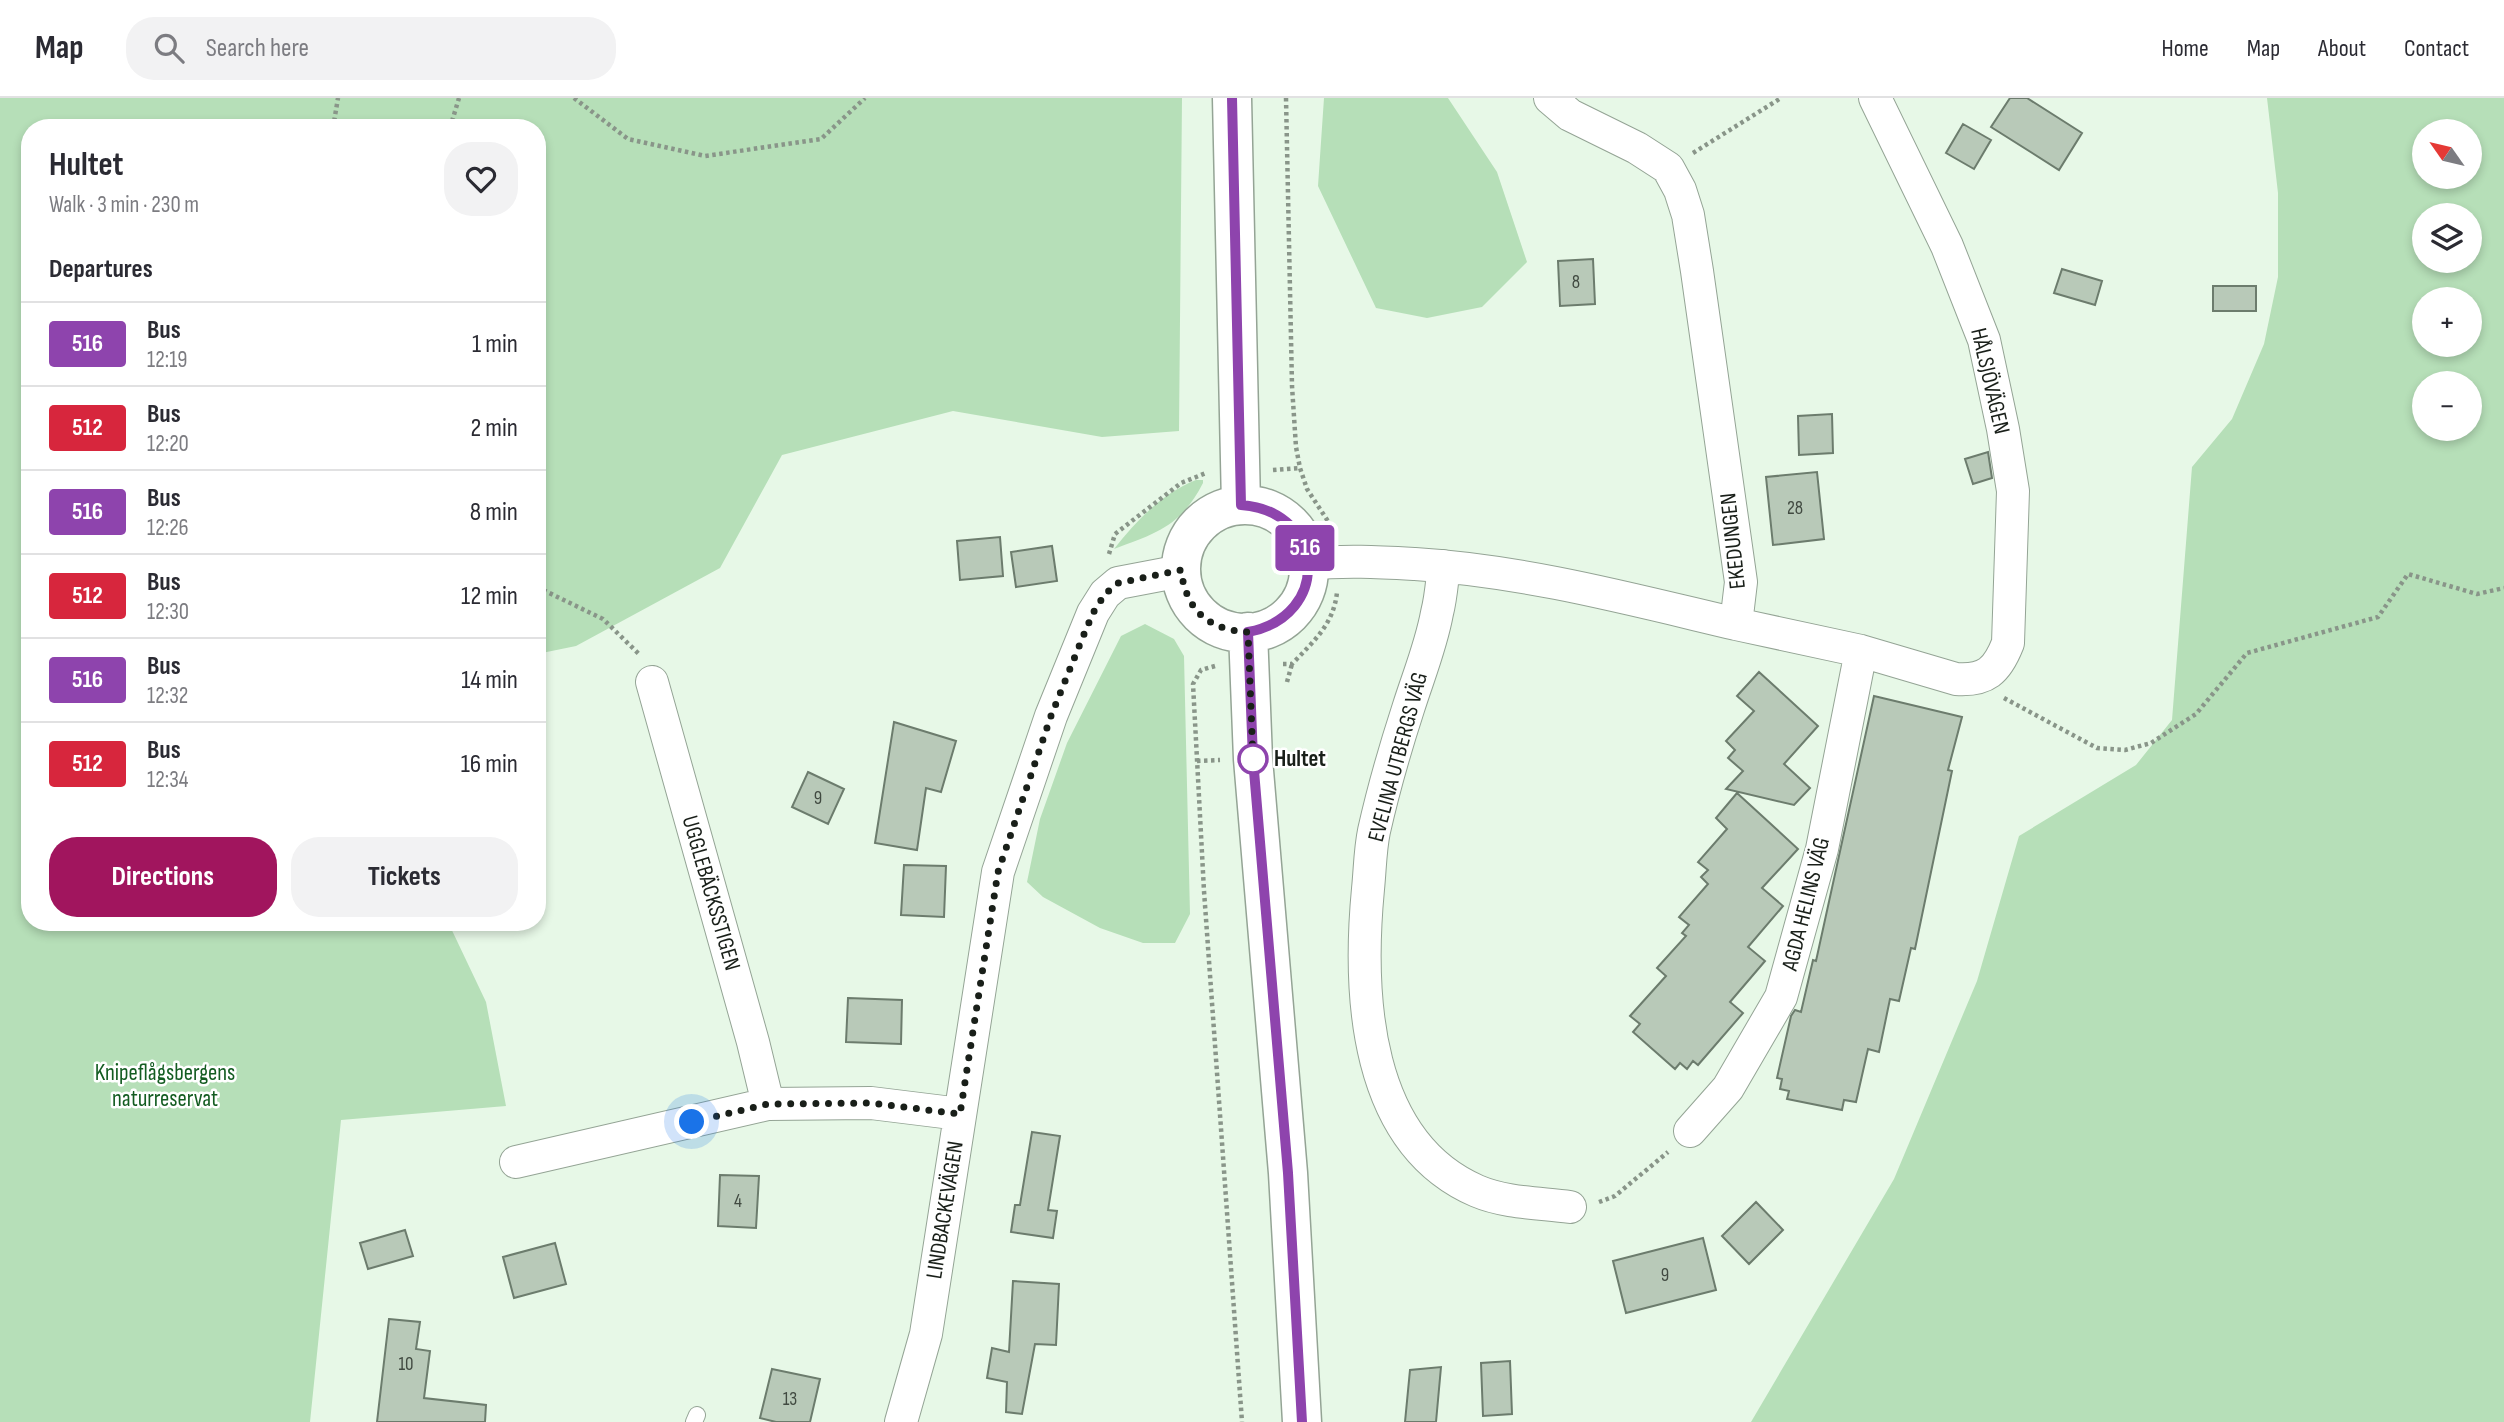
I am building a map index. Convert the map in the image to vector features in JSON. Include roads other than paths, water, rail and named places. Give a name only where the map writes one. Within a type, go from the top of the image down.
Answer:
[{"type":"street","points":[[1232,98],[1241,505]]},
{"type":"street","name":"EKEDUNGEN","points":[[1308,564],[1337,561],[1494,571],[1569,584],[1736,624],[1741,582],[1688,215],[1680,190],[1668,168],[1637,148],[1570,115],[1550,98]]},
{"type":"street","name":"HÅLSJÖVÄGEN","points":[[1861,651],[1955,679],[1983,676],[2001,660],[2008,643],[2013,491],[1984,340],[1947,246],[1875,98]]},
{"type":"street","points":[[1241,505],[1265,509],[1287,521],[1298,533],[1308,564],[1302,597],[1293,611],[1280,622],[1265,629],[1248,632],[1232,632],[1215,626],[1201,616],[1190,603],[1183,587],[1181,570],[1182,554],[1188,539],[1198,526],[1210,515],[1241,505]]},
{"type":"street","name":"EVELINA UTBERGS VÄG","points":[[1444,566],[1438,612],[1374,833],[1364,936],[1370,1033],[1383,1082],[1398,1120],[1418,1149],[1438,1167],[1477,1191],[1509,1200],[1570,1207]]},
{"type":"street","name":"LINDBACKEVÄGEN","points":[[901,1422],[926,1334],[998,872],[1051,716],[1093,613],[1105,594],[1118,583],[1181,570]]},
{"type":"street","points":[[1736,624],[1861,651]]},
{"type":"street","points":[[1248,632],[1253,759],[1288,1173],[1302,1422]]},
{"type":"street","name":"AGDA HELINS VÄG","points":[[1690,1131],[1728,1088],[1781,998],[1822,849],[1861,651]]},
{"type":"street","name":"UGGLEBÄCKSSTIGEN","points":[[652,682],[768,1104]]},
{"type":"street","points":[[516,1162],[768,1104],[871,1103],[960,1114]]},
{"type":"place","name":"Hultet","points":[[1253,759]]},
{"type":"park label","name":"Knipeflågsbergens naturreservat","points":[[165,1086]]}]
